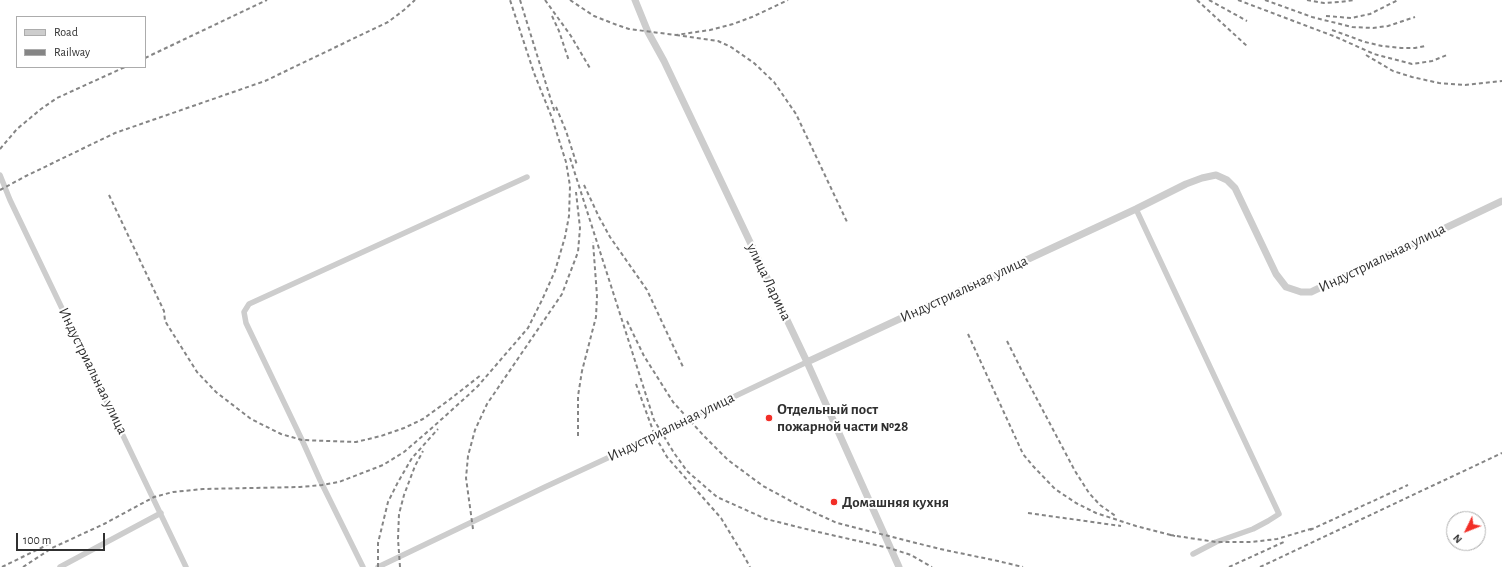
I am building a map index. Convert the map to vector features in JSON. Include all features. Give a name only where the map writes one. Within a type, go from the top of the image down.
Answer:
[{"type":"street","name":"улица Ларина","points":[[635,0],[648,32],[664,61],[807,362],[899,567]]},
{"type":"street","name":"Индустриальная улица","points":[[0,175],[10,200],[186,567]]},
{"type":"street","name":"Индустриальная улица","points":[[378,567],[655,436],[687,419],[807,362],[1136,209],[1186,184],[1202,178],[1216,175],[1227,180],[1234,188],[1276,274],[1286,287],[1301,292],[1311,292],[1502,201]]},
{"type":"street","points":[[363,567],[246,323],[244,312],[249,304],[527,177]]},
{"type":"street","points":[[1136,209],[1279,514],[1253,529],[1216,542],[1193,554]]},
{"type":"street","points":[[60,567],[160,513]]},
{"type":"railway","points":[[146,58],[267,0]]},
{"type":"railway","points":[[0,190],[115,133],[265,81],[388,22],[415,0]]},
{"type":"railway","points":[[23,567],[52,548],[104,524],[154,497],[173,492],[203,489],[300,487],[322,485],[339,482],[383,465],[404,452],[478,386],[528,328],[555,271],[565,237],[569,216],[570,186],[566,162],[552,118],[534,73],[510,0]]},
{"type":"railway","points":[[520,0],[555,113]]},
{"type":"railway","points":[[545,0],[571,36],[591,70]]},
{"type":"railway","points":[[570,0],[594,16],[629,29],[676,35],[710,30],[733,24],[788,0]]},
{"type":"railway","points":[[1197,0],[1247,46]]},
{"type":"railway","points":[[1209,0],[1247,21]]},
{"type":"railway","points":[[1238,0],[1336,37],[1374,54],[1412,64],[1432,61],[1447,55]]},
{"type":"railway","points":[[1265,0],[1312,17],[1352,27],[1373,28],[1388,26],[1415,17]]},
{"type":"railway","points":[[1307,0],[1324,3],[1354,0]]},
{"type":"railway","points":[[1326,16],[1351,18],[1370,14],[1398,0]]},
{"type":"railway","points":[[552,16],[559,31],[569,61]]},
{"type":"railway","points":[[1332,30],[1365,42],[1382,46],[1401,48],[1425,46]]},
{"type":"railway","points":[[676,35],[718,41],[731,47],[754,63],[774,82],[796,114],[848,224]]},
{"type":"railway","points":[[1366,55],[1393,71],[1439,83],[1465,85],[1502,81]]},
{"type":"railway","points":[[0,149],[17,129],[57,98],[123,68]]},
{"type":"railway","points":[[556,107],[566,131],[577,165]]},
{"type":"railway","points":[[570,158],[654,420],[687,471],[717,497],[766,519],[889,548],[911,555],[932,567]]},
{"type":"railway","points":[[584,185],[610,237],[647,290],[684,369]]},
{"type":"railway","points":[[473,529],[466,478],[468,456],[475,430],[487,404],[562,294],[578,252],[580,228],[576,192]]},
{"type":"railway","points":[[109,195],[164,311],[165,321],[197,372],[216,392],[251,419],[281,434],[302,440],[356,442],[381,436],[404,428],[423,419],[481,375]]},
{"type":"railway","points":[[578,436],[578,396],[582,371],[596,317],[597,296],[593,242]]},
{"type":"railway","points":[[627,321],[644,356],[673,402],[728,460],[763,486],[800,506],[837,523],[940,549],[1023,567]]},
{"type":"railway","points":[[968,334],[1023,454],[1055,489],[1076,503],[1096,513],[1136,526],[1175,536]]},
{"type":"railway","points":[[1007,341],[1075,471],[1089,493],[1100,505],[1117,517]]},
{"type":"railway","points":[[636,384],[655,436],[667,457],[721,518],[750,567]]},
{"type":"railway","points":[[378,567],[378,543],[388,502],[412,458],[438,429]]},
{"type":"railway","points":[[400,567],[398,539],[399,514],[404,495],[415,466],[423,451]]},
{"type":"railway","points":[[1260,567],[1502,453]]},
{"type":"railway","points":[[1310,530],[1408,485]]},
{"type":"railway","points":[[1028,513],[1121,526]]},
{"type":"railway","points":[[1170,535],[1216,542],[1251,542],[1277,539],[1314,528]]},
{"type":"railway","points":[[1229,567],[1286,541]]},
{"type":"railway","points":[[2,567],[51,543]]},
{"type":"place","name":"Отдельный пост пожарной части №28","points":[[769,418]]},
{"type":"place","name":"Домашняя кухня","points":[[834,502]]}]
